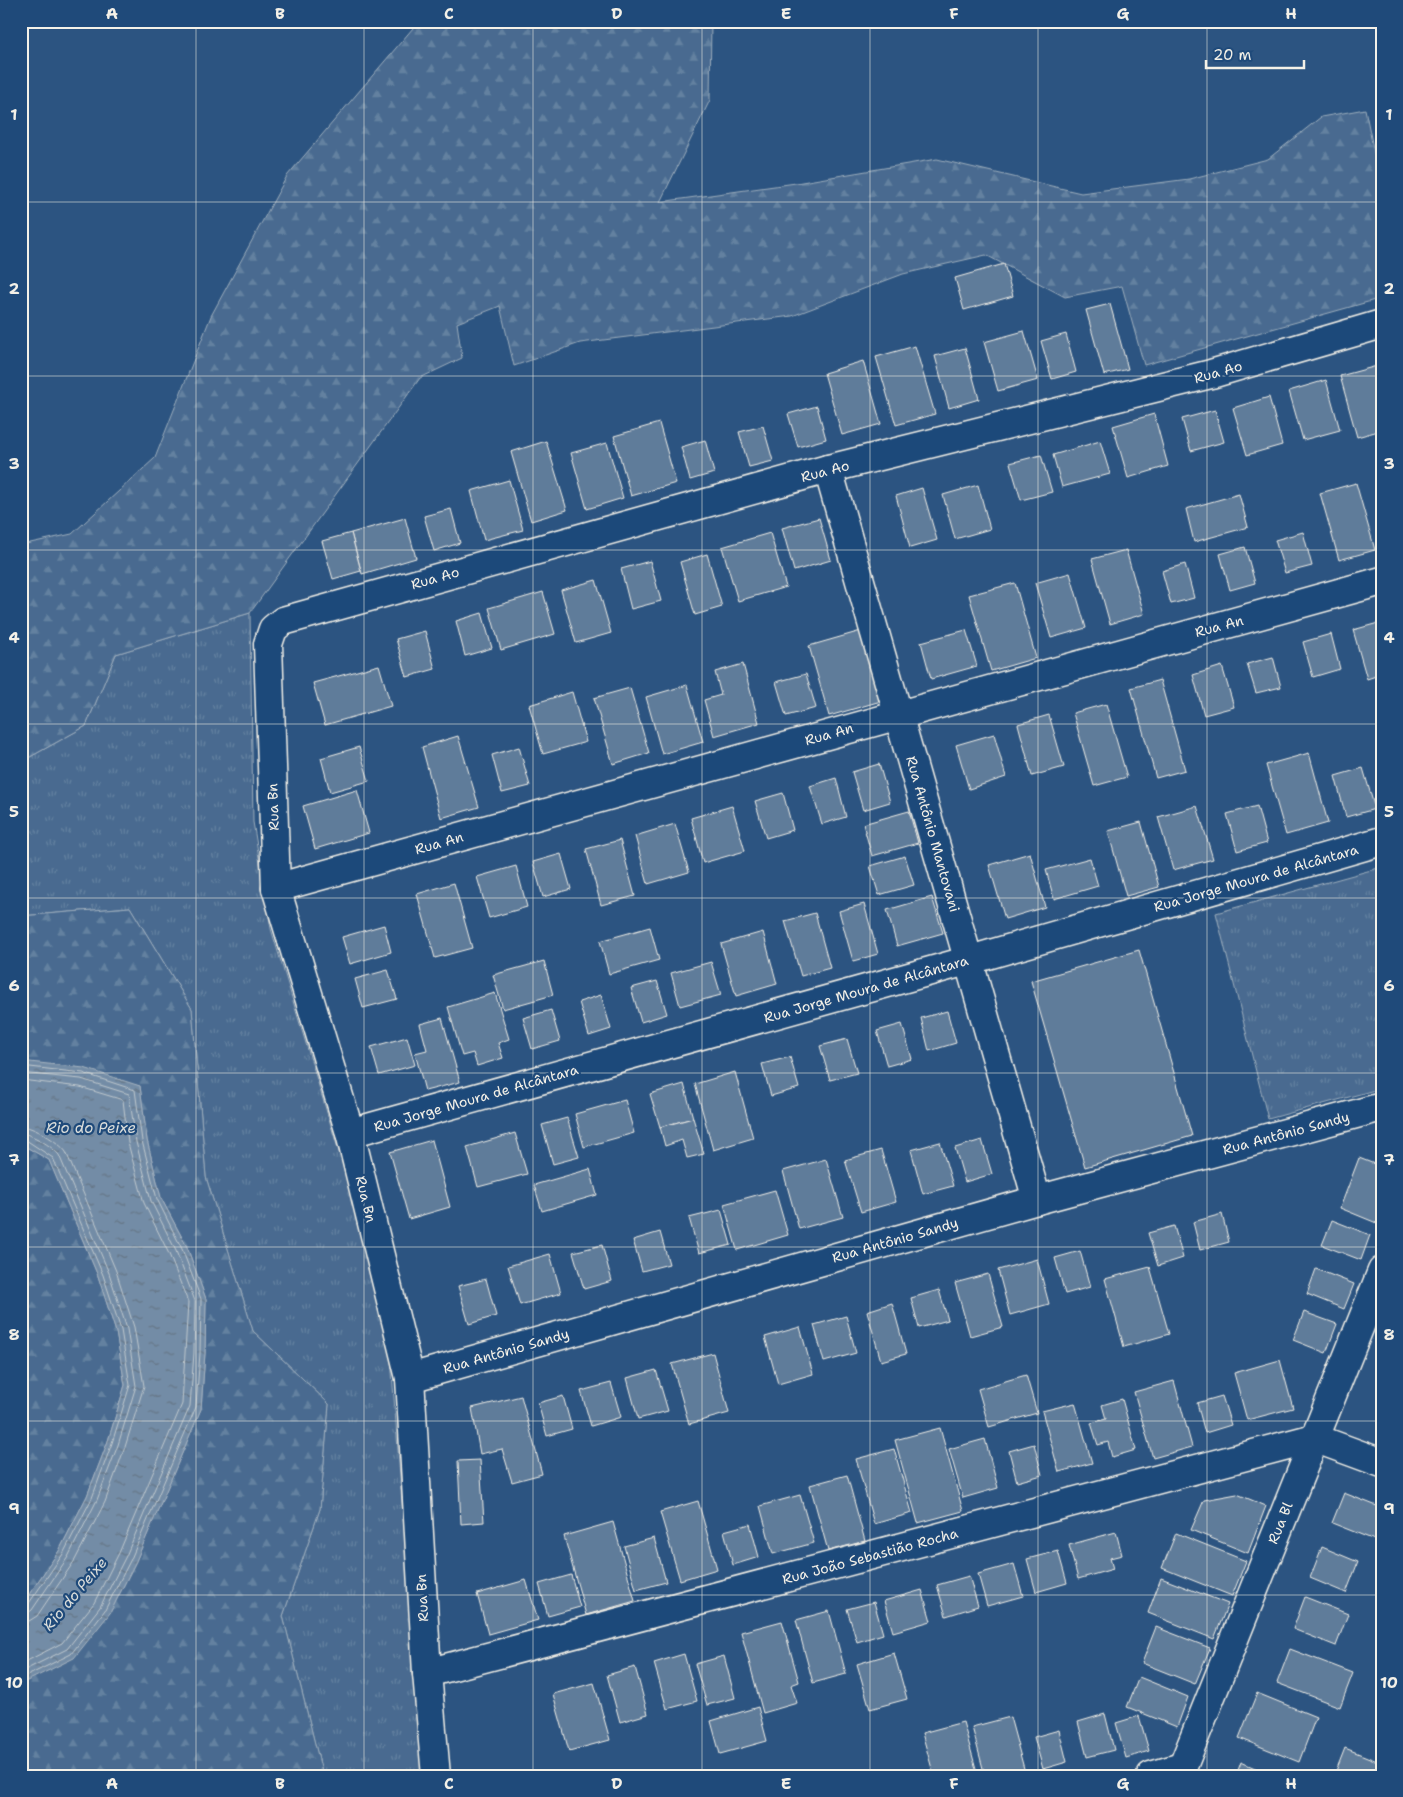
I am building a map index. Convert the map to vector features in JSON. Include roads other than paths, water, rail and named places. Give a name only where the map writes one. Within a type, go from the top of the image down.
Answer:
[{"type":"street","name":"Rua Ao","points":[[273,629],[283,620],[828,469],[1211,374],[1382,324]]},
{"type":"street","name":"Rua Antônio Mantovani","points":[[828,469],[1038,1200]]},
{"type":"street","name":"Rua An","points":[[276,888],[1382,581]]},
{"type":"street","name":"Rua Bn","points":[[273,629],[268,644],[276,888],[350,1134],[410,1378],[427,1673],[436,1776]]},
{"type":"street","name":"Rua Jorge Moura de Alcântara","points":[[350,1134],[970,960],[1382,841]]},
{"type":"street","name":"Rua Antônio Sandy","points":[[410,1378],[1038,1200],[1382,1107]]},
{"type":"street","name":"Rua Bl","points":[[1181,1771],[1382,1271]]},
{"type":"street","points":[[1314,1438],[1382,1463]]},
{"type":"street","name":"Rua João Sebastião Rocha","points":[[427,1673],[1314,1438]]},
{"type":"street","points":[[1151,1776],[1181,1771]]},
{"type":"water","name":"Rio do Peixe","points":[[21,1061],[84,1068],[140,1086],[147,1140],[161,1198],[187,1247],[206,1299],[201,1409],[136,1561],[110,1613],[74,1658],[21,1684],[21,1606],[59,1551],[87,1496],[108,1441],[125,1385],[116,1332],[98,1276],[49,1160],[21,1144]]}]
